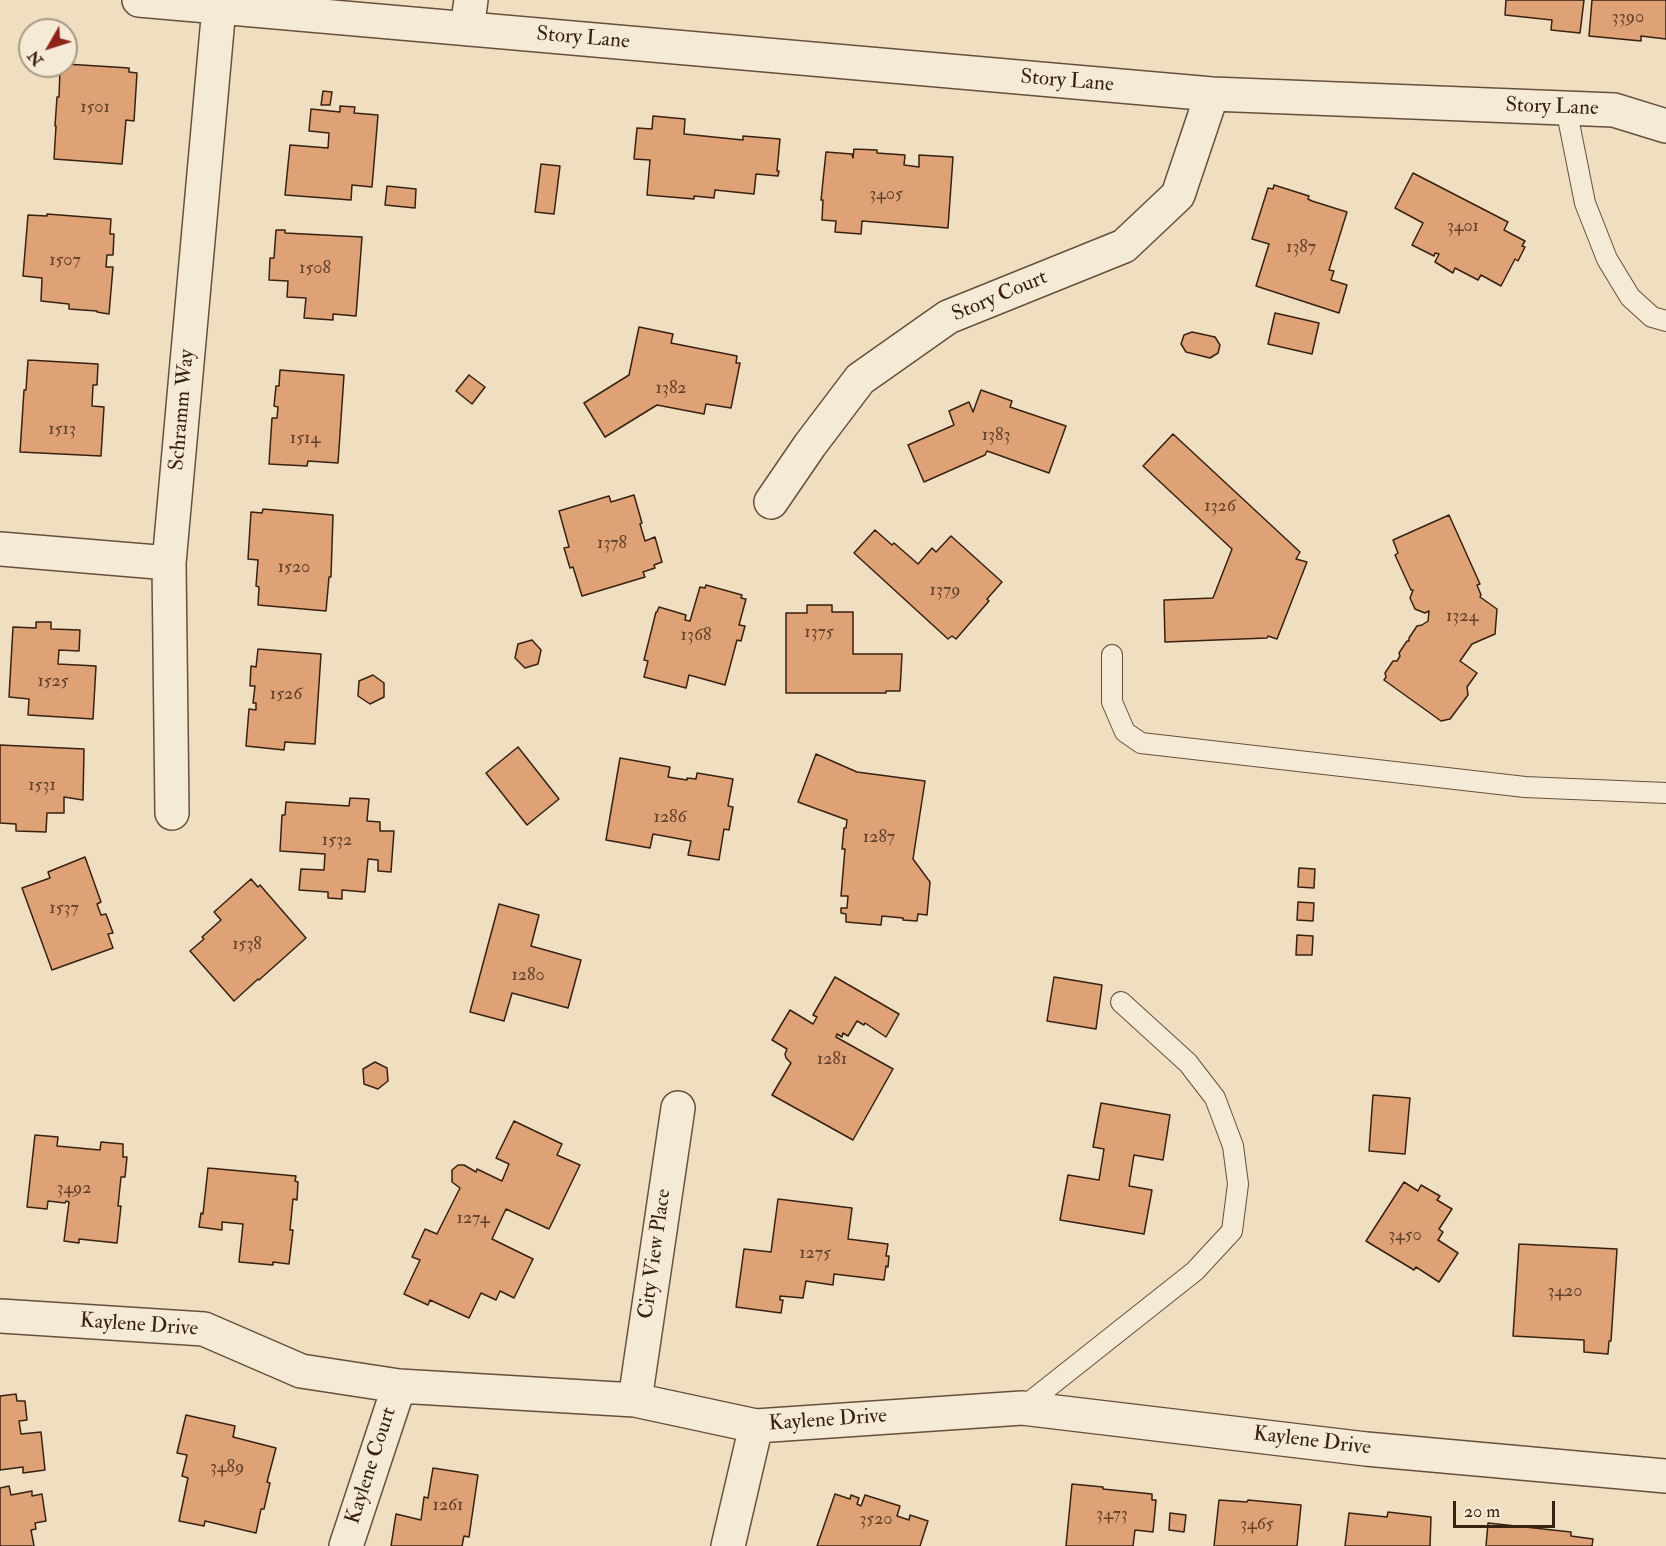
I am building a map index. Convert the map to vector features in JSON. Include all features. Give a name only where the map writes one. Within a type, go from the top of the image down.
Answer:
[{"type":"street","name":"Story Lane","points":[[139,0],[219,7],[469,15],[1212,94],[1614,110],[1666,126]]},
{"type":"street","name":"Schramm Way","points":[[172,813],[169,563],[219,7]]},
{"type":"street","name":"Story Court","points":[[771,502],[810,445],[860,379],[948,317],[1124,246],[1178,195],[1212,94]]},
{"type":"street","points":[[0,549],[169,563]]},
{"type":"street","name":"City View Place","points":[[635,1400],[678,1108]]},
{"type":"street","name":"Kaylene Drive","points":[[0,1316],[204,1329],[301,1371],[399,1386],[635,1400],[756,1426],[1022,1408],[1366,1449],[1666,1476]]},
{"type":"street","name":"Kaylene Court","points":[[346,1546],[399,1386]]},
{"type":"street","points":[[728,1546],[756,1426]]},
{"type":"lane","points":[[1566,108],[1585,203],[1607,259],[1630,297],[1652,317],[1666,321]]},
{"type":"lane","points":[[1112,655],[1112,702],[1125,732],[1142,744],[1525,787],[1666,793]]},
{"type":"lane","points":[[1022,1408],[1195,1271],[1232,1231],[1238,1184],[1233,1146],[1215,1098],[1188,1063],[1121,1002]]},
{"type":"building","points":[[1506,0],[1584,0],[1580,33],[1551,30],[1552,20],[1505,15]]},
{"type":"building","points":[[1592,0],[1666,0],[1666,39],[1641,36],[1641,41],[1589,36]]},
{"type":"building","points":[[78,65],[129,68],[129,72],[137,73],[134,121],[126,120],[122,164],[54,159],[57,97],[59,97],[60,78],[78,78]]},
{"type":"building","points":[[323,91],[332,92],[330,105],[321,105]]},
{"type":"building","points":[[340,106],[355,107],[354,113],[378,115],[372,187],[352,185],[351,200],[285,195],[290,145],[328,148],[329,133],[309,131],[311,109],[340,112]]},
{"type":"building","points":[[653,116],[685,119],[684,134],[743,140],[743,136],[780,139],[778,176],[756,174],[754,194],[715,190],[714,198],[694,196],[694,199],[647,195],[650,160],[634,159],[637,128],[652,129]]},
{"type":"building","points":[[854,149],[905,155],[904,165],[919,167],[919,155],[953,157],[948,228],[862,221],[861,234],[835,232],[836,221],[822,220],[823,200],[821,200],[826,152],[852,154],[853,158]]},
{"type":"building","points":[[541,164],[560,166],[554,214],[535,212]]},
{"type":"building","points":[[1413,173],[1508,222],[1504,230],[1525,241],[1522,246],[1525,247],[1518,261],[1515,259],[1501,286],[1481,275],[1478,280],[1455,268],[1453,273],[1435,262],[1439,254],[1435,253],[1434,256],[1412,245],[1423,223],[1395,208]]},
{"type":"building","points":[[1274,185],[1309,196],[1308,199],[1312,201],[1347,212],[1329,270],[1334,271],[1331,280],[1347,285],[1339,313],[1256,286],[1269,244],[1252,239],[1268,188],[1273,189]]},
{"type":"building","points":[[387,186],[416,189],[415,208],[385,205]]},
{"type":"building","points":[[47,214],[111,219],[110,234],[114,234],[113,255],[107,255],[106,267],[113,267],[109,314],[69,309],[69,304],[41,301],[42,278],[23,276],[28,215],[47,216]]},
{"type":"building","points":[[276,230],[285,230],[285,233],[362,237],[356,316],[333,314],[333,320],[304,318],[306,298],[287,297],[288,281],[269,280],[270,258],[274,258]]},
{"type":"building","points":[[1275,313],[1319,323],[1312,354],[1268,344]]},
{"type":"building","points":[[639,327],[673,334],[671,343],[737,356],[736,363],[740,363],[731,408],[706,404],[704,414],[657,405],[605,437],[584,403],[629,375]]},
{"type":"building","points":[[1192,332],[1215,337],[1220,345],[1218,353],[1210,358],[1186,352],[1181,344],[1184,335]]},
{"type":"building","points":[[28,360],[98,364],[97,385],[93,385],[92,406],[104,407],[101,456],[20,452]]},
{"type":"building","points":[[280,370],[344,375],[338,463],[308,461],[307,466],[269,464],[272,418],[277,418],[278,407],[274,406]]},
{"type":"building","points":[[469,375],[485,387],[472,404],[456,391]]},
{"type":"building","points":[[981,390],[1012,401],[1010,407],[1066,426],[1049,473],[987,451],[985,455],[924,482],[908,445],[954,425],[949,411],[969,402],[973,412]]},
{"type":"building","points":[[1173,434],[1300,552],[1296,559],[1307,562],[1277,639],[1268,636],[1267,638],[1165,642],[1164,600],[1213,598],[1232,549],[1143,466]]},
{"type":"building","points":[[634,495],[645,541],[655,537],[662,562],[654,565],[655,568],[643,572],[645,577],[582,596],[564,548],[569,547],[559,511],[609,496],[611,502]]},
{"type":"building","points":[[263,509],[333,515],[331,577],[329,577],[326,611],[258,605],[259,587],[256,586],[258,560],[248,559],[251,512],[262,513]]},
{"type":"building","points":[[1449,515],[1480,584],[1477,585],[1480,597],[1497,609],[1495,634],[1472,644],[1460,661],[1477,673],[1467,687],[1468,695],[1450,719],[1441,721],[1384,680],[1385,673],[1393,661],[1397,661],[1399,653],[1417,626],[1428,621],[1429,611],[1425,613],[1415,609],[1410,598],[1413,590],[1395,555],[1398,553],[1393,540]]},
{"type":"building","points":[[875,530],[918,564],[932,548],[936,552],[951,536],[1002,582],[987,599],[989,601],[956,639],[952,636],[948,639],[854,553]]},
{"type":"building","points":[[706,585],[742,595],[741,598],[746,599],[739,625],[745,626],[741,641],[737,640],[725,685],[689,675],[686,688],[644,677],[648,661],[644,660],[659,607],[686,615],[685,620],[690,621],[700,587],[705,588]]},
{"type":"building","points":[[807,605],[832,605],[832,612],[853,612],[853,654],[902,654],[900,691],[786,693],[786,613],[807,613]]},
{"type":"building","points":[[36,622],[51,622],[51,629],[80,630],[79,651],[59,650],[58,664],[96,666],[93,719],[28,715],[29,699],[9,697],[13,627],[36,628]]},
{"type":"building","points":[[532,640],[541,650],[538,664],[525,668],[515,658],[518,644]]},
{"type":"building","points":[[258,649],[321,654],[315,744],[285,742],[284,750],[246,746],[249,709],[256,710],[256,703],[253,703],[255,686],[250,686],[251,666],[256,667]]},
{"type":"building","points":[[373,675],[384,683],[384,697],[370,704],[358,696],[359,681]]},
{"type":"building","points":[[0,745],[84,749],[83,800],[64,797],[64,813],[47,813],[46,832],[16,831],[16,824],[0,823]]},
{"type":"building","points":[[518,747],[559,799],[527,825],[486,773]]},
{"type":"building","points":[[816,754],[857,772],[925,781],[913,859],[930,882],[927,915],[918,914],[917,921],[882,916],[881,925],[846,922],[846,914],[841,913],[841,908],[847,908],[848,896],[841,896],[845,849],[842,849],[847,820],[798,802]]},
{"type":"building","points":[[620,758],[670,767],[668,777],[696,779],[697,773],[733,779],[728,806],[733,807],[729,830],[724,829],[719,860],[688,855],[691,841],[653,834],[650,848],[606,840]]},
{"type":"building","points":[[350,798],[369,799],[367,821],[380,822],[380,831],[394,831],[391,872],[378,871],[378,860],[368,859],[365,892],[342,890],[342,899],[328,898],[328,892],[299,890],[301,869],[324,870],[325,854],[280,851],[282,815],[285,815],[286,802],[349,806]]},
{"type":"building","points":[[85,857],[101,902],[97,904],[101,915],[106,914],[113,933],[108,934],[113,948],[52,970],[22,888],[50,878],[48,872]]},
{"type":"building","points":[[1299,868],[1315,869],[1314,888],[1298,887]]},
{"type":"building","points":[[251,879],[258,887],[260,885],[306,938],[234,1001],[190,951],[221,920],[214,912]]},
{"type":"building","points":[[1298,902],[1314,903],[1313,921],[1297,920]]},
{"type":"building","points":[[499,904],[539,915],[531,946],[581,960],[568,1008],[512,993],[504,1021],[470,1012]]},
{"type":"building","points":[[1297,935],[1313,936],[1312,955],[1296,955]]},
{"type":"building","points":[[835,977],[899,1014],[886,1037],[865,1023],[864,1025],[857,1021],[848,1036],[843,1033],[842,1037],[837,1034],[836,1037],[893,1069],[853,1140],[772,1095],[791,1063],[786,1058],[787,1049],[772,1040],[790,1010],[813,1024],[817,1017],[813,1015]]},
{"type":"building","points":[[1054,977],[1102,985],[1096,1029],[1047,1021]]},
{"type":"building","points":[[375,1062],[387,1068],[388,1081],[378,1089],[364,1084],[363,1069]]},
{"type":"building","points":[[1373,1095],[1410,1098],[1405,1154],[1369,1151]]},
{"type":"building","points":[[1101,1103],[1170,1115],[1163,1160],[1134,1155],[1129,1186],[1152,1190],[1144,1234],[1060,1220],[1068,1175],[1099,1180],[1104,1149],[1093,1147]]},
{"type":"building","points":[[514,1121],[562,1144],[557,1155],[580,1165],[549,1229],[506,1209],[492,1239],[533,1259],[514,1298],[500,1291],[496,1300],[481,1293],[469,1318],[430,1300],[428,1305],[404,1294],[420,1260],[412,1257],[425,1229],[437,1234],[460,1188],[452,1182],[452,1170],[458,1165],[464,1165],[502,1181],[509,1164],[496,1158]]},
{"type":"building","points":[[35,1135],[58,1137],[57,1146],[100,1150],[101,1142],[123,1144],[123,1157],[127,1157],[125,1177],[121,1177],[117,1243],[79,1239],[79,1243],[64,1241],[69,1202],[48,1201],[47,1209],[27,1207]]},
{"type":"building","points":[[208,1168],[296,1176],[297,1200],[293,1199],[290,1230],[293,1230],[289,1264],[239,1262],[243,1224],[222,1222],[222,1230],[199,1227],[201,1213],[203,1214]]},
{"type":"building","points":[[1404,1182],[1418,1191],[1421,1185],[1440,1196],[1437,1200],[1452,1209],[1439,1229],[1443,1232],[1438,1240],[1458,1253],[1439,1282],[1416,1267],[1414,1270],[1366,1241]]},
{"type":"building","points":[[778,1199],[852,1208],[848,1239],[888,1244],[886,1256],[889,1256],[888,1267],[886,1266],[884,1280],[834,1274],[833,1285],[806,1281],[803,1298],[780,1296],[780,1300],[783,1300],[781,1313],[736,1307],[744,1249],[771,1252]]},
{"type":"building","points":[[1519,1244],[1617,1249],[1611,1341],[1609,1341],[1608,1354],[1584,1352],[1584,1340],[1513,1336]]},
{"type":"building","points":[[16,1394],[17,1401],[25,1401],[27,1420],[19,1421],[21,1434],[41,1432],[45,1470],[23,1473],[23,1467],[0,1470],[0,1396]]},
{"type":"building","points":[[186,1415],[235,1426],[233,1437],[276,1448],[267,1482],[270,1483],[264,1509],[261,1509],[256,1533],[205,1521],[204,1526],[179,1521],[188,1478],[182,1476],[187,1455],[177,1453]]},
{"type":"building","points":[[433,1468],[478,1475],[469,1537],[464,1536],[462,1546],[391,1546],[396,1514],[421,1520],[424,1497],[428,1498]]},
{"type":"building","points":[[1072,1484],[1152,1494],[1152,1500],[1156,1500],[1153,1532],[1135,1530],[1133,1546],[1066,1546]]},
{"type":"building","points":[[9,1486],[11,1495],[32,1491],[32,1496],[42,1494],[46,1521],[35,1523],[36,1529],[31,1530],[34,1546],[0,1546],[0,1488]]},
{"type":"building","points":[[835,1494],[850,1499],[851,1495],[859,1498],[857,1504],[861,1506],[865,1495],[900,1506],[897,1516],[909,1520],[910,1515],[928,1521],[920,1546],[817,1546]]},
{"type":"building","points":[[1219,1500],[1301,1505],[1297,1546],[1214,1546]]},
{"type":"building","points":[[1388,1512],[1431,1517],[1430,1546],[1345,1546],[1349,1513],[1387,1517]]},
{"type":"building","points":[[1170,1513],[1186,1515],[1184,1532],[1169,1530]]},
{"type":"building","points":[[1488,1523],[1571,1532],[1571,1536],[1593,1539],[1592,1546],[1486,1546]]}]
